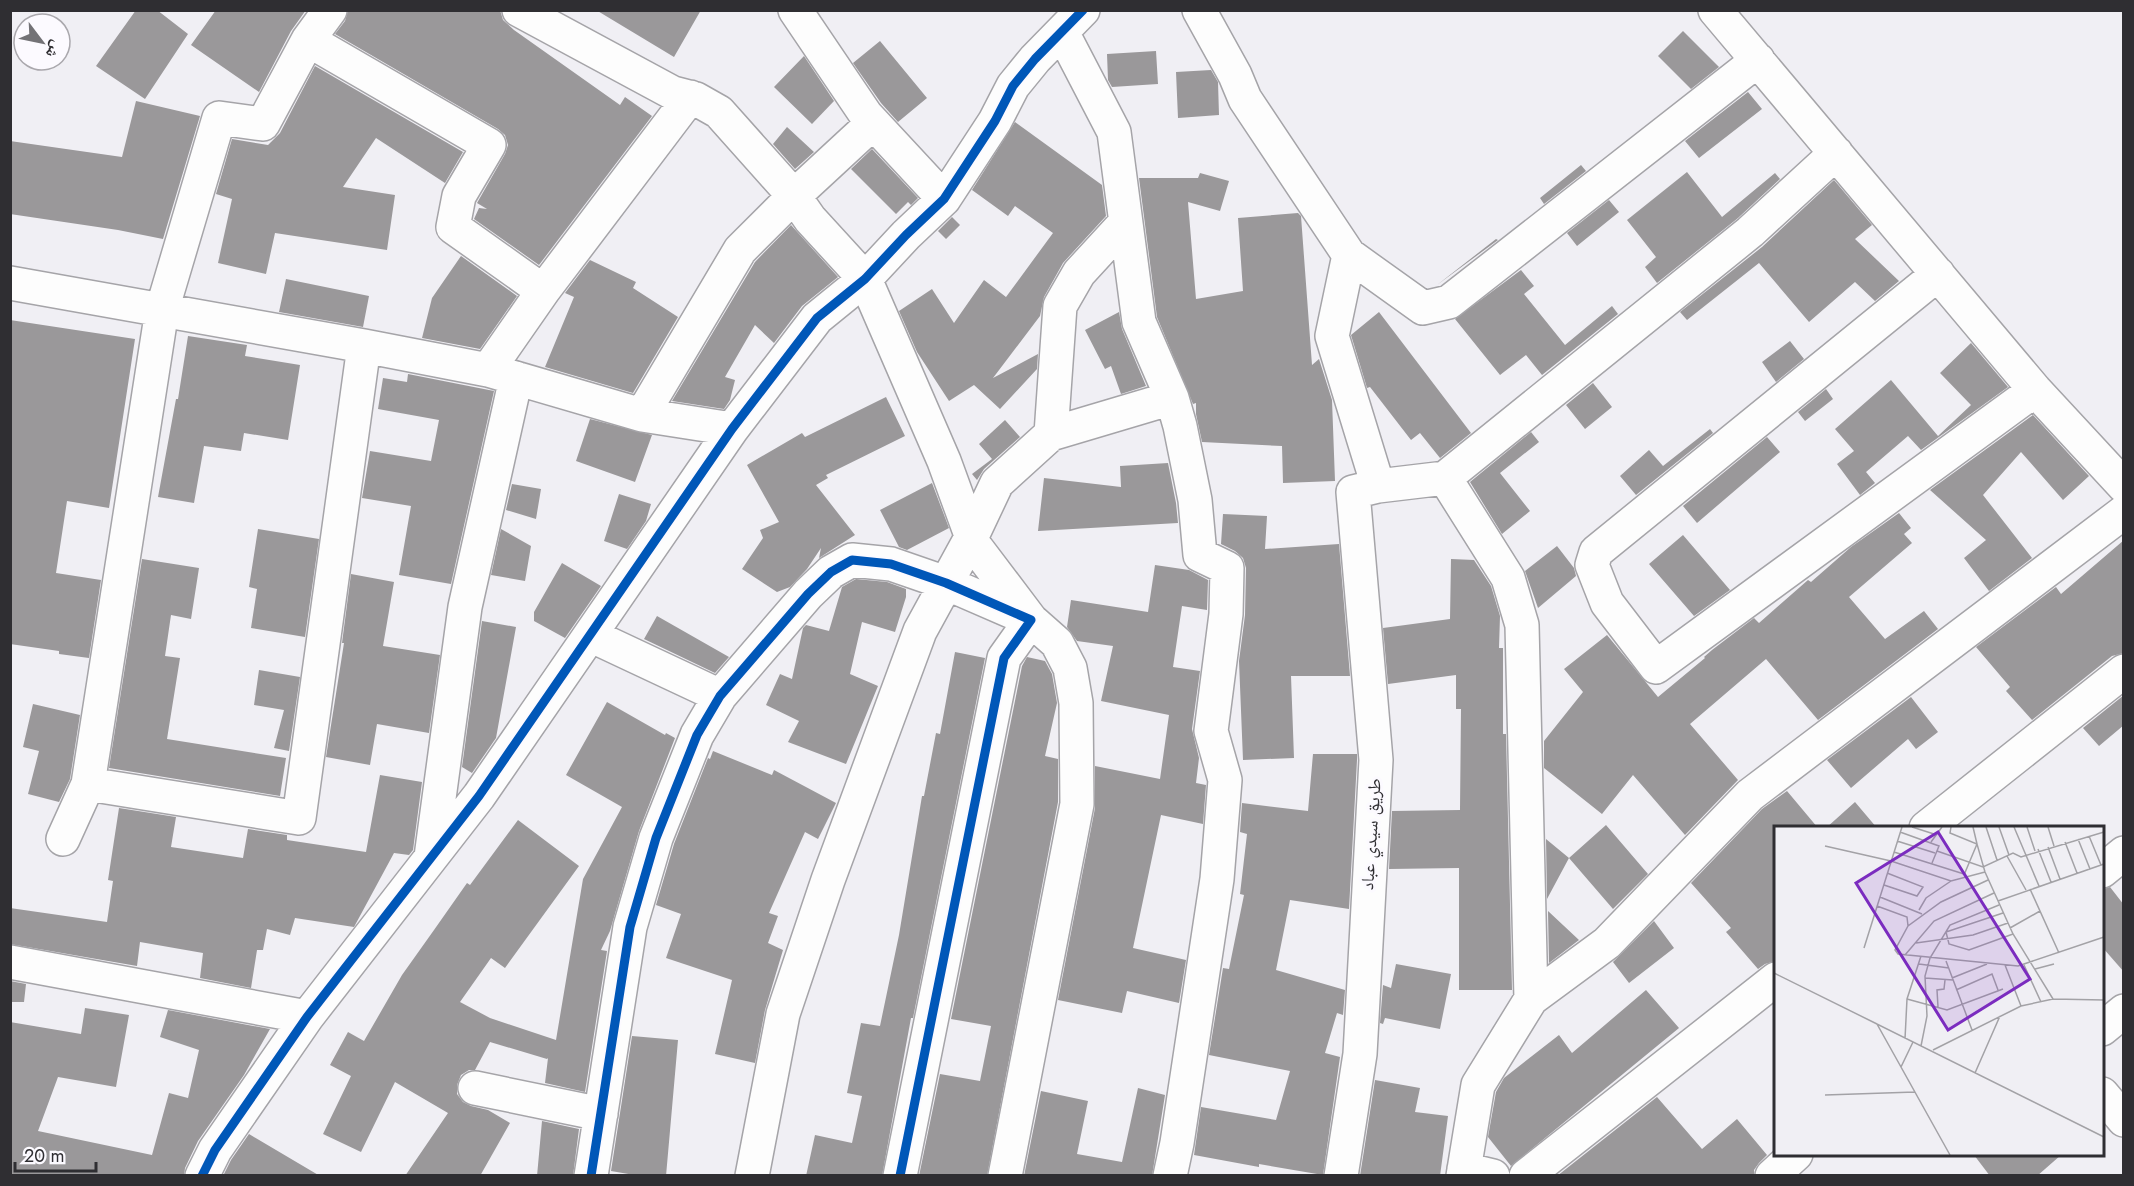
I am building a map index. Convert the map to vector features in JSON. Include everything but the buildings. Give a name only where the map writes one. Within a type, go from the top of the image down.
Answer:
[{"type":"street","points":[[63,839],[88,784],[162,310],[219,118],[263,124],[308,40],[330,10]]},
{"type":"street","points":[[519,10],[673,93],[696,99],[719,112],[794,196],[810,219],[866,279],[944,461],[975,546],[1031,620],[1057,643],[1071,668],[1076,703],[1077,804],[1005,1176]]},
{"type":"street","points":[[795,10],[873,123],[944,199]]},
{"type":"street","points":[[1199,10],[1235,75],[1245,99],[1349,255],[1423,308],[1449,302],[1758,60]]},
{"type":"street","points":[[1715,10],[2035,390],[2124,486]]},
{"type":"street","points":[[202,1176],[215,1150],[307,1017],[479,796],[732,429],[817,318],[866,279],[906,235],[944,199],[995,122],[1013,86],[1035,59],[1073,21],[1114,132],[1139,322],[1172,398],[1180,426],[1195,500],[1200,555],[1227,568],[1226,614],[1211,731],[1225,780],[1217,879],[1170,1176]]},
{"type":"street","points":[[308,40],[489,145],[459,196],[453,227],[543,291]]},
{"type":"street","points":[[430,858],[465,607],[502,374],[543,291],[690,97]]},
{"type":"street","points":[[642,415],[740,250],[873,123]]},
{"type":"street","points":[[1365,489],[1444,478],[1750,232],[1836,153]]},
{"type":"street","points":[[1051,434],[1060,306],[1079,273],[1125,223]]},
{"type":"street","name":"طريق سيدي عباد","points":[[1341,1176],[1360,1054],[1376,760],[1365,489],[1332,336],[1349,255]]},
{"type":"street","points":[[1938,274],[1596,552],[1592,565],[1607,603],[1656,668],[2035,390]]},
{"type":"street","points":[[10,283],[364,346],[502,374],[642,415],[732,429]]},
{"type":"street","points":[[88,784],[299,819],[364,346]]},
{"type":"street","points":[[752,1176],[783,1014],[828,880],[920,631],[972,536],[997,483],[1051,434],[1172,398]]},
{"type":"street","points":[[1444,478],[1508,578],[1522,626],[1532,999]]},
{"type":"street","points":[[1474,1173],[1478,1085],[1532,999],[1607,943],[1750,795],[2124,512]]},
{"type":"street","points":[[591,1176],[630,927],[656,838],[697,735],[720,696],[808,594],[831,572],[852,560],[891,564],[946,583],[1031,620]]},
{"type":"street","points":[[900,1176],[1004,658],[1031,620]]},
{"type":"street","points":[[590,635],[720,696]]},
{"type":"street","points":[[1929,826],[2124,671]]},
{"type":"street","points":[[2104,870],[2124,853]]},
{"type":"street","points":[[10,962],[307,1017]]},
{"type":"street","points":[[1526,1176],[1774,981]]},
{"type":"street","points":[[2104,1028],[2124,1011]]},
{"type":"street","points":[[475,1088],[601,1114]]},
{"type":"street","points":[[2104,1095],[2124,1120]]},
{"type":"street","points":[[1772,1176],[1795,1156]]},
{"type":"cycle path","points":[[202,1176],[215,1150],[307,1017],[479,796],[732,429],[817,318],[865,279],[944,199],[995,121],[1013,86],[1035,59],[1083,10]]},
{"type":"cycle path","points":[[591,1176],[630,927],[656,838],[697,735],[720,696],[808,594],[831,572],[852,560],[891,564],[946,583],[1031,620],[1004,658],[900,1176]]}]
